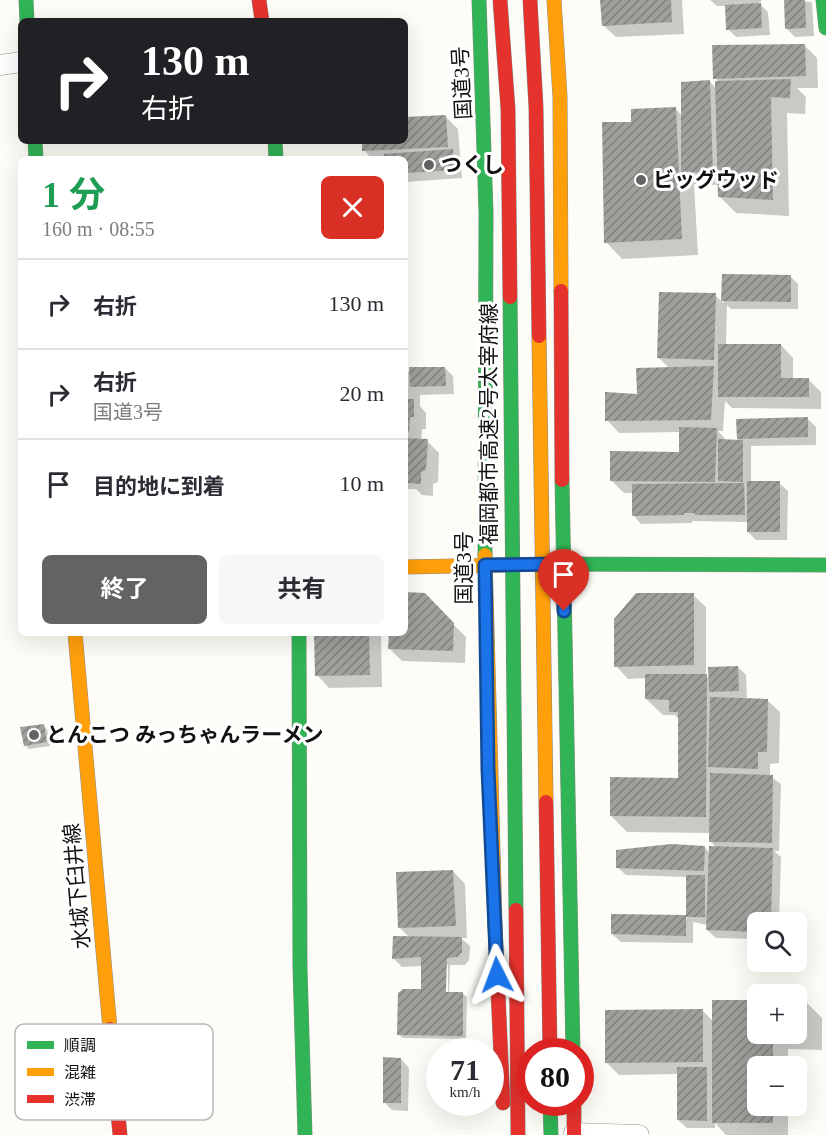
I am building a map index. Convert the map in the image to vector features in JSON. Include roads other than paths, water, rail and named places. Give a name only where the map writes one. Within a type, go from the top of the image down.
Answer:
[{"type":"main road","points":[[26,0],[27,18]]},
{"type":"main road","points":[[259,0],[262,18]]},
{"type":"main road","name":"国道3号","points":[[478,0],[486,105],[485,565],[488,769],[504,1135]]},
{"type":"main road","name":"福岡都市高速2号太宰府線","points":[[500,0],[508,109],[518,1135]]},
{"type":"main road","points":[[530,0],[536,131],[550,1038]]},
{"type":"main road","points":[[554,0],[560,97],[563,564],[573,1038]]},
{"type":"main road","points":[[823,0],[826,28]]},
{"type":"main road","points":[[408,567],[563,564],[826,565]]},
{"type":"main road","name":"水城下臼井線","points":[[75,636],[110,1024]]},
{"type":"main road","points":[[299,636],[300,968],[305,1135]]},
{"type":"main road","points":[[550,1116],[551,1135]]},
{"type":"main road","points":[[574,1116],[574,1134]]},
{"type":"main road","name":"水城下臼井線","points":[[119,1120],[120,1135]]},
{"type":"street","points":[[0,65],[18,62]]},
{"type":"street","points":[[574,1134],[639,1135]]},
{"type":"place","name":"つくし","points":[[429,165]]},
{"type":"place","name":"ビッグウッド","points":[[641,180]]},
{"type":"place","name":"とんこつ みっちゃんラーメン","points":[[34,735]]}]
